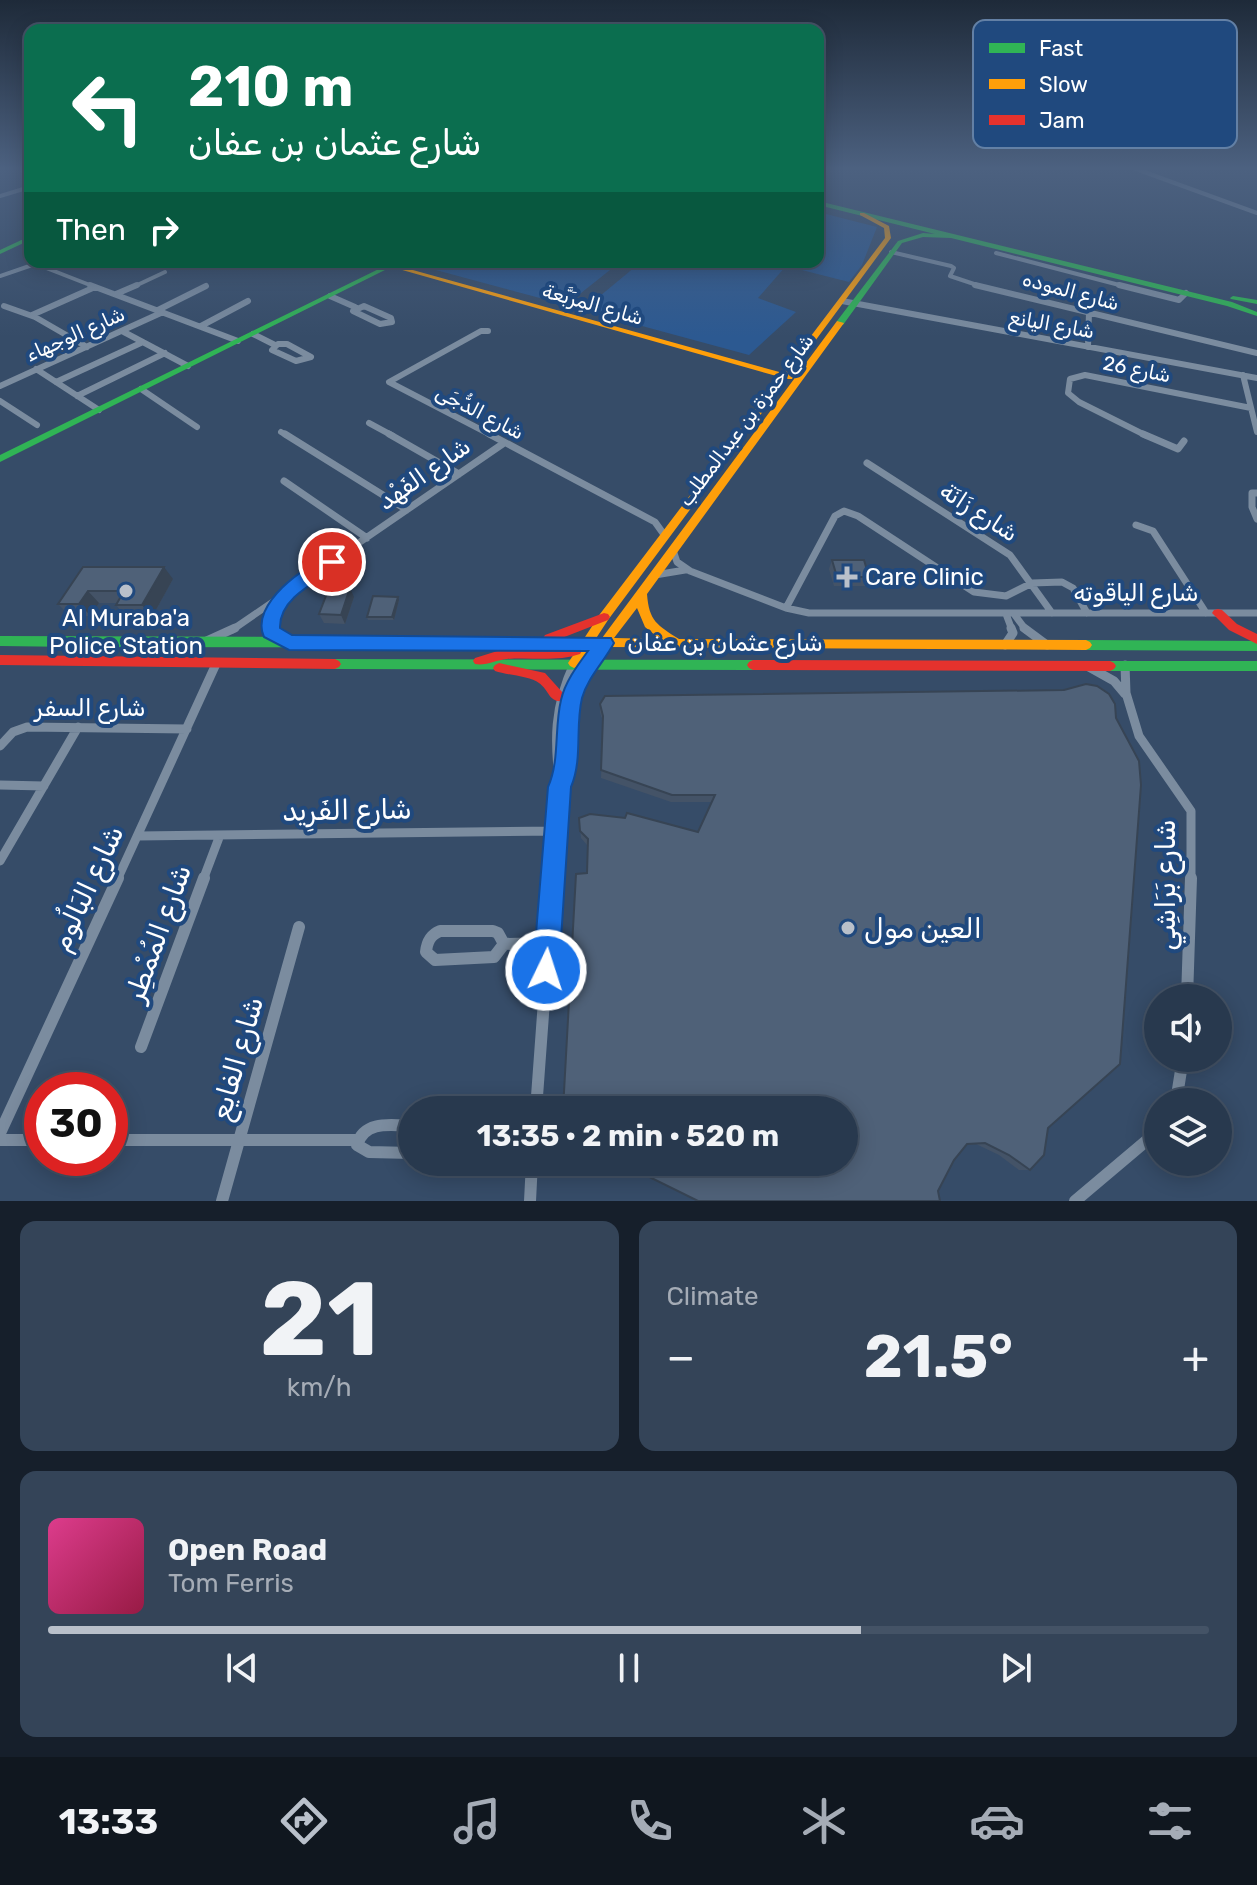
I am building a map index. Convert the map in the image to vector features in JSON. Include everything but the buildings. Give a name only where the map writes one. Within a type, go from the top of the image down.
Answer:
[{"type":"main road","name":"شارع حمزة بن عبدالمطلب","points":[[589,664],[763,429],[771,407],[848,302],[890,235],[883,225]]},
{"type":"main road","points":[[907,225],[1186,293],[1257,314]]},
{"type":"main road","points":[[926,225],[1257,302]]},
{"type":"main road","name":"شارع حمزة بن عبدالمطلب","points":[[848,302],[900,242],[914,236],[952,236]]},
{"type":"main road","points":[[0,249],[24,239]]},
{"type":"main road","points":[[0,459],[382,268]]},
{"type":"main road","name":"شارع المِرَبَّعة","points":[[399,268],[794,376]]},
{"type":"main road","name":"شارع حمزة بن عبدالمطلب","points":[[574,663],[581,642],[794,376]]},
{"type":"main road","points":[[642,592],[640,608],[650,628],[678,643]]},
{"type":"main road","points":[[1212,613],[1257,639]]},
{"type":"main road","points":[[533,643],[573,631],[604,617]]},
{"type":"main road","name":"شارع عثمان بن عفان","points":[[0,641],[197,645],[581,642],[1257,646]]},
{"type":"main road","points":[[475,663],[498,654],[573,652],[581,642]]},
{"type":"main road","name":"شارع عثمان بن عفان","points":[[0,660],[216,664],[1257,666]]},
{"type":"main road","points":[[475,663],[538,675],[550,682],[559,697]]},
{"type":"street","name":"شارع الموده","points":[[891,252],[951,266],[954,268],[950,276],[953,279],[1257,353]]},
{"type":"street","points":[[996,253],[1179,300],[1186,293]]},
{"type":"street","points":[[0,276],[24,268]]},
{"type":"street","points":[[49,269],[238,341]]},
{"type":"street","points":[[116,294],[165,272]]},
{"type":"street","name":"شارع الوجهاء","points":[[0,386],[122,331],[206,286]]},
{"type":"street","points":[[32,315],[95,287]]},
{"type":"street","points":[[330,296],[355,307],[365,307],[392,322],[380,324],[354,312],[355,307]]},
{"type":"street","points":[[201,326],[248,301]]},
{"type":"street","name":"شارع اليانع","points":[[848,302],[1257,378]]},
{"type":"street","points":[[4,306],[32,315],[87,347]]},
{"type":"street","points":[[1088,347],[1089,312]]},
{"type":"street","points":[[122,331],[188,366]]},
{"type":"street","name":"شارع الدُّجَى","points":[[488,331],[479,332],[389,382],[655,522],[665,536]]},
{"type":"street","points":[[253,334],[275,345],[284,343],[311,357],[296,361],[273,351],[271,349],[275,345]]},
{"type":"street","points":[[56,382],[143,342]]},
{"type":"street","points":[[77,396],[165,353]]},
{"type":"street","points":[[36,369],[99,410]]},
{"type":"street","name":"شارع 26","points":[[1184,441],[1178,449],[1170,448],[1079,402],[1068,393],[1070,379],[1076,375],[1091,376],[1251,408]]},
{"type":"street","points":[[1243,375],[1257,432]]},
{"type":"street","points":[[141,389],[197,427]]},
{"type":"street","points":[[0,401],[37,425]]},
{"type":"street","points":[[369,423],[459,474]]},
{"type":"street","points":[[281,432],[407,510]]},
{"type":"street","name":"شارع الفَهْد","points":[[197,645],[230,631],[283,597],[504,443]]},
{"type":"street","name":"شارع زَانَة","points":[[867,463],[1010,555],[1052,613]]},
{"type":"street","name":"شارع الفَهْد","points":[[284,481],[367,538]]},
{"type":"street","points":[[1257,493],[1251,495],[1253,513],[1257,519]]},
{"type":"street","points":[[786,608],[835,516],[844,511],[858,516],[974,592],[1006,596],[1032,583],[1067,583],[1087,613]]},
{"type":"street","points":[[655,522],[677,520]]},
{"type":"street","points":[[1136,525],[1153,531],[1212,613]]},
{"type":"street","name":"شارع الياقوته","points":[[673,550],[677,562],[690,571],[786,608],[809,613],[1257,613]]},
{"type":"street","name":"شارع الياقوته","points":[[655,575],[672,570],[690,571]]},
{"type":"street","points":[[283,597],[268,623],[270,632],[289,643]]},
{"type":"street","points":[[1005,645],[1013,633],[1010,614]]},
{"type":"street","points":[[1010,614],[1029,634],[1048,645]]},
{"type":"street","points":[[560,787],[556,769],[559,697],[574,663]]},
{"type":"street","name":"شارع البَالُوم","points":[[0,1133],[216,664]]},
{"type":"street","points":[[537,1096],[560,787],[565,775],[571,700],[589,664]]},
{"type":"street","name":"شارع بَرَاشِي","points":[[1125,665],[1125,695],[1136,729],[1150,754],[1185,796],[1193,819],[1187,984]]},
{"type":"street","points":[[1089,667],[1107,675],[1125,695]]},
{"type":"street","points":[[0,861],[78,727]]},
{"type":"street","name":"شارع السفر","points":[[0,746],[20,728],[187,729]]},
{"type":"street","points":[[0,785],[44,786]]},
{"type":"street","name":"شارع الفَرِيد","points":[[138,836],[556,831]]},
{"type":"street","name":"شارع المُمْطِر","points":[[141,1047],[220,835]]},
{"type":"street","name":"شارع الفايع","points":[[222,1201],[299,927]]},
{"type":"street","points":[[440,931],[493,931],[504,944],[499,954],[489,958],[435,960],[426,952],[429,939],[440,931]]},
{"type":"street","points":[[504,944],[548,943]]},
{"type":"street","points":[[128,1140],[357,1140],[369,1127],[398,1126]]},
{"type":"street","points":[[0,1140],[24,1140]]},
{"type":"street","points":[[357,1140],[361,1149],[369,1152],[398,1153]]},
{"type":"street","points":[[1075,1201],[1144,1143]]},
{"type":"street","points":[[530,1201],[531,1176]]},
{"type":"shaded area","points":[[824,225],[877,227],[862,265],[849,282],[794,268],[824,268]]},
{"type":"shaded area","points":[[428,268],[612,268],[566,305]]},
{"type":"shaded area","points":[[634,268],[784,268],[758,298],[796,312],[749,355],[583,310]]},
{"type":"traffic: fast","points":[[908,225],[1229,304],[1257,314]]},
{"type":"traffic: fast","points":[[840,323],[900,242],[923,235],[950,236]]},
{"type":"traffic: fast","points":[[0,252],[24,241]]},
{"type":"traffic: fast","points":[[0,459],[386,268]]},
{"type":"traffic: fast","points":[[1233,298],[1257,302]]},
{"type":"traffic: fast","points":[[0,641],[609,643]]},
{"type":"traffic: fast","points":[[1086,645],[1257,646]]},
{"type":"traffic: fast","points":[[335,664],[753,665]]},
{"type":"traffic: fast","points":[[1110,666],[1257,666]]},
{"type":"traffic: slow","points":[[574,663],[604,617],[888,238],[887,227],[883,225]]},
{"type":"traffic: slow","points":[[398,268],[789,377]]},
{"type":"traffic: slow","points":[[589,664],[840,323]]},
{"type":"traffic: slow","points":[[642,595],[643,611],[649,624],[674,641]]},
{"type":"traffic: slow","points":[[609,643],[1086,645]]},
{"type":"traffic: jam","points":[[1218,613],[1233,627],[1257,639]]},
{"type":"traffic: jam","points":[[549,638],[604,617]]},
{"type":"traffic: jam","points":[[479,661],[504,654],[569,653],[576,651],[576,643]]},
{"type":"traffic: jam","points":[[0,660],[335,664]]},
{"type":"traffic: jam","points":[[753,665],[1110,666]]},
{"type":"traffic: jam","points":[[499,668],[541,677],[559,697]]},
{"type":"place","name":"Care Clinic","points":[[847,577]]},
{"type":"place","name":"Al Muraba'a Police Station","points":[[126,591]]},
{"type":"place","name":"العين مول","points":[[848,928]]},
{"type":"route","points":[[332,562],[283,597],[270,615],[270,632],[289,643],[605,643],[580,678],[571,700],[565,775],[560,787],[546,970]]}]
